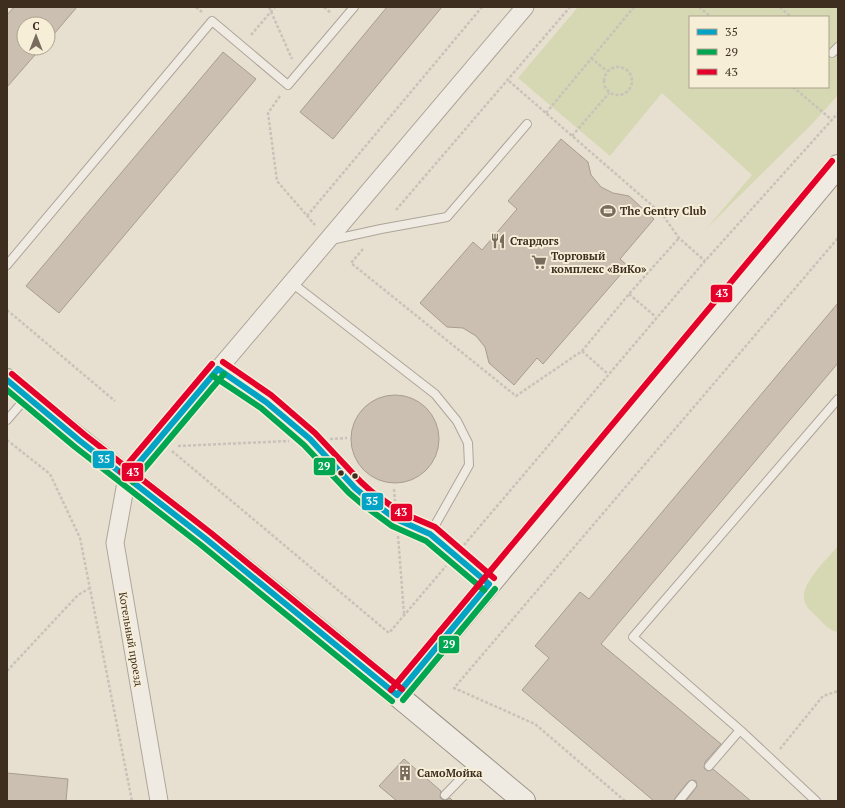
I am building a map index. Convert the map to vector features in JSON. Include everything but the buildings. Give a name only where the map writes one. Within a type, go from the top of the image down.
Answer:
[{"type":"street","points":[[127,477],[525,7]]},
{"type":"street","points":[[397,695],[838,166]]},
{"type":"street","points":[[7,380],[206,539],[524,801]]},
{"type":"street","name":"Котельный проезд","points":[[127,477],[115,543],[159,801]]},
{"type":"lane","points":[[7,265],[212,21],[288,85],[354,7]]},
{"type":"lane","points":[[328,241],[381,229],[447,217],[527,124]]},
{"type":"lane","points":[[292,283],[435,394],[456,421],[468,443],[469,465],[430,534]]},
{"type":"lane","points":[[218,368],[266,402],[310,440],[355,488],[367,498],[396,519],[430,534],[489,584]]},
{"type":"lane","points":[[7,420],[27,397]]},
{"type":"lane","points":[[816,801],[740,730],[633,638],[838,399]]},
{"type":"lane","points":[[709,766],[740,730]]},
{"type":"lane","points":[[446,795],[477,762]]},
{"type":"lane","points":[[679,801],[692,785]]},
{"type":"path","points":[[269,7],[294,63],[288,85],[268,113],[277,181],[328,241]]},
{"type":"path","points":[[242,46],[276,7]]},
{"type":"path","points":[[307,216],[482,7]]},
{"type":"path","points":[[570,7],[351,263],[516,396],[582,351],[629,294],[679,238]]},
{"type":"path","points":[[546,113],[634,7]]},
{"type":"path","points":[[699,7],[710,16]]},
{"type":"path","points":[[780,7],[790,16]]},
{"type":"path","points":[[591,58],[607,71]]},
{"type":"path","points":[[617,66],[628,70],[633,80],[630,90],[620,95],[609,92],[604,82],[607,71],[617,66]]},
{"type":"path","points":[[509,80],[662,214],[679,238],[705,260]]},
{"type":"path","points":[[794,88],[832,120]]},
{"type":"path","points":[[572,136],[609,92]]},
{"type":"path","points":[[167,447],[389,633],[705,260],[838,113]]},
{"type":"path","points":[[625,801],[535,724],[454,688],[838,238]]},
{"type":"path","points":[[629,294],[656,317]]},
{"type":"path","points":[[7,310],[114,401]]},
{"type":"path","points":[[582,351],[608,374]]},
{"type":"path","points":[[175,446],[347,438]]},
{"type":"path","points":[[7,440],[50,474],[80,538],[132,801]]},
{"type":"path","points":[[394,489],[404,615]]},
{"type":"path","points":[[7,671],[78,595],[90,588]]},
{"type":"path","points":[[772,760],[823,696],[838,691]]},
{"type":"green space","points":[[578,7],[838,7],[838,95],[812,124],[706,229],[752,175],[662,93],[610,156],[518,78]]},
{"type":"green space","points":[[838,546],[838,632],[829,628],[808,609],[804,599],[804,593],[811,578]]},
{"type":"transit line","name":"43","points":[[391,690],[832,161]]},
{"type":"transit line","name":"43","points":[[223,362],[271,395],[315,433],[372,492],[400,512],[435,527],[494,578]]},
{"type":"transit line","name":"43","points":[[121,472],[212,364]]},
{"type":"transit line","name":"35","points":[[218,369],[266,402],[310,439],[355,488],[367,498],[396,519],[430,534],[489,584]]},
{"type":"transit line","name":"35","points":[[127,477],[218,369]]},
{"type":"transit line","name":"43","points":[[12,374],[85,435],[211,533],[402,689]]},
{"type":"transit line","name":"29","points":[[133,482],[224,374]]},
{"type":"transit line","name":"29","points":[[213,376],[261,408],[304,445],[349,493],[362,504],[392,526],[426,541],[484,590]]},
{"type":"transit line","name":"35","points":[[7,380],[80,441],[206,539],[397,695]]},
{"type":"transit line","name":"29","points":[[7,390],[75,447],[201,545],[392,701]]},
{"type":"transit line","name":"35","points":[[397,695],[489,584]]},
{"type":"transit line","name":"29","points":[[403,700],[495,589]]},
{"type":"place","name":"The Gentry Club","points":[[608,211]]},
{"type":"place","name":"Стардогs","points":[[498,241]]},
{"type":"place","name":"Торговый комплекс «ВиКо»","points":[[539,262]]},
{"type":"place","name":"СамоМойка","points":[[405,773]]}]
